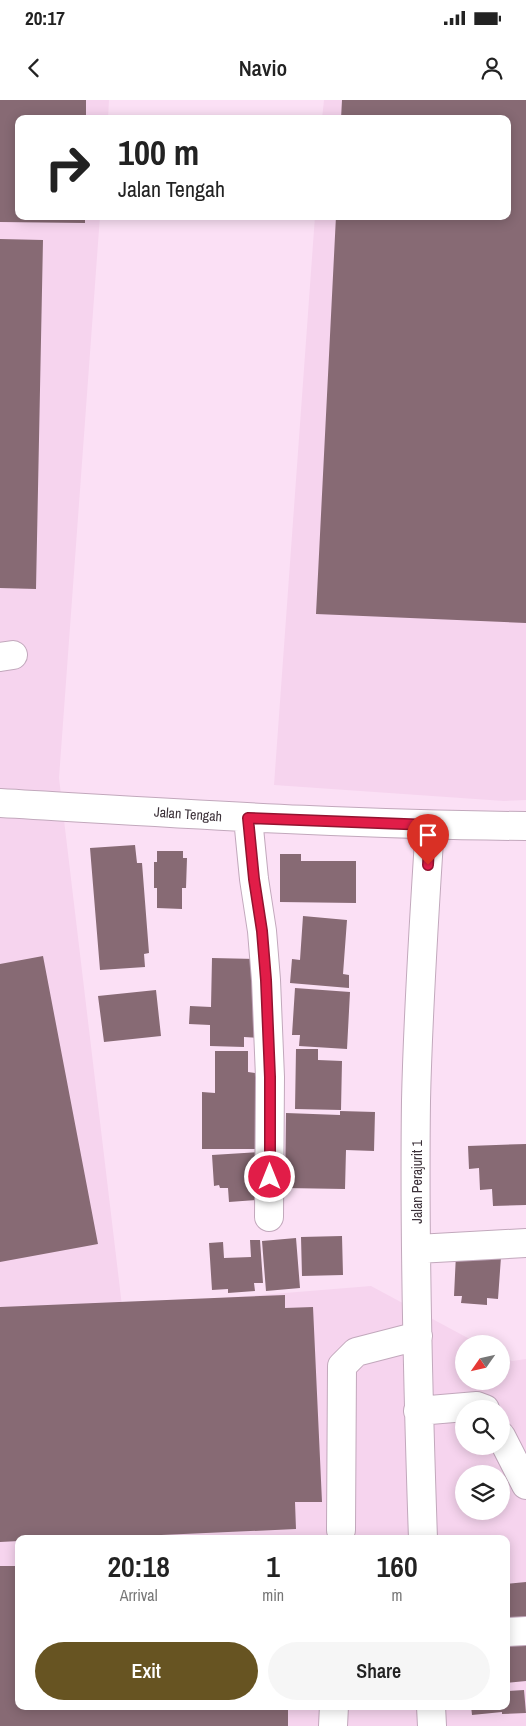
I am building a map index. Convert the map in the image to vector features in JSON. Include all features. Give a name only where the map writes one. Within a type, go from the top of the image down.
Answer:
[{"type":"street","name":"Jalan Tengah","points":[[0,803],[248,818],[430,825],[526,826]]},
{"type":"street","points":[[248,818],[266,980],[270,1077],[269,1217]]},
{"type":"street","name":"Jalan Perajurit 1","points":[[423,1535],[418,1411],[417,1091],[430,825]]},
{"type":"street","points":[[417,1249],[526,1244]]},
{"type":"street","points":[[341,1530],[342,1366],[356,1352],[418,1336]]},
{"type":"street","points":[[418,1411],[455,1408]]},
{"type":"street","points":[[510,1454],[526,1485]]},
{"type":"street","points":[[510,1632],[526,1631]]},
{"type":"street","points":[[332,1726],[334,1710]]},
{"type":"street","points":[[431,1710],[432,1726]]},
{"type":"shaded area","points":[[0,100],[109,100],[108,115],[15,115],[15,220],[100,220],[59,778],[122,1306],[371,1286],[462,1335],[455,1335],[455,1390],[510,1390],[510,1360],[526,1359],[526,1726],[0,1726]]},
{"type":"shaded area","points":[[324,100],[526,100],[526,800],[504,801],[274,785],[315,220],[511,220],[511,115],[322,115]]},
{"type":"building","points":[[0,100],[86,100],[86,115],[15,115],[15,220],[85,220],[85,223],[0,222]]},
{"type":"building","points":[[342,100],[526,100],[526,623],[316,614],[336,220],[511,220],[511,115],[341,115]]},
{"type":"building","points":[[0,239],[43,240],[36,589],[0,588]]},
{"type":"building","points":[[135,845],[137,863],[142,863],[149,953],[144,954],[145,967],[100,970],[90,848]]},
{"type":"building","points":[[157,851],[183,851],[183,858],[187,858],[186,888],[182,888],[182,909],[157,908],[157,888],[154,888],[154,862],[157,862]]},
{"type":"building","points":[[280,854],[301,854],[301,861],[356,861],[356,903],[280,902]]},
{"type":"building","points":[[303,916],[347,920],[343,974],[349,975],[349,988],[290,983],[292,959],[300,960]]},
{"type":"building","points":[[43,956],[98,1244],[0,1262],[0,964]]},
{"type":"building","points":[[212,958],[262,959],[260,1038],[244,1037],[244,1047],[210,1046],[210,1025],[189,1024],[190,1006],[211,1007]]},
{"type":"building","points":[[295,988],[350,992],[347,1049],[299,1046],[300,1035],[292,1035]]},
{"type":"building","points":[[156,990],[161,1036],[104,1042],[98,996]]},
{"type":"building","points":[[296,1049],[318,1049],[318,1060],[342,1061],[341,1110],[295,1109]]},
{"type":"building","points":[[215,1051],[248,1051],[248,1072],[255,1073],[255,1149],[202,1149],[202,1092],[215,1093]]},
{"type":"building","points":[[340,1111],[375,1112],[374,1151],[346,1150],[345,1189],[285,1188],[286,1113],[340,1115]]},
{"type":"building","points":[[526,1144],[526,1205],[493,1206],[492,1189],[480,1190],[479,1168],[469,1169],[468,1146]]},
{"type":"building","points":[[261,1152],[263,1182],[254,1183],[256,1200],[229,1202],[228,1188],[220,1188],[219,1185],[214,1186],[212,1155]]},
{"type":"building","points":[[342,1236],[343,1275],[302,1276],[301,1237]]},
{"type":"building","points":[[296,1238],[300,1288],[266,1291],[262,1241]]},
{"type":"building","points":[[250,1240],[260,1240],[263,1283],[254,1283],[255,1291],[228,1293],[228,1289],[212,1290],[209,1243],[223,1242],[224,1258],[251,1257]]},
{"type":"building","points":[[456,1254],[501,1257],[498,1299],[487,1298],[487,1305],[461,1303],[462,1296],[454,1296]]},
{"type":"building","points":[[285,1295],[285,1308],[313,1307],[322,1502],[295,1502],[296,1529],[162,1535],[15,1535],[15,1541],[0,1542],[0,1307]]},
{"type":"building","points":[[0,1566],[15,1566],[15,1710],[288,1710],[288,1726],[0,1726]]},
{"type":"building","points":[[526,1582],[526,1619],[510,1621],[510,1584]]},
{"type":"building","points":[[526,1634],[526,1681],[510,1683],[510,1635]]},
{"type":"building","points":[[524,1690],[526,1713],[502,1714],[502,1712],[472,1715],[471,1710],[510,1710],[510,1691]]},
{"type":"route","points":[[270,1177],[270,1077],[266,980],[248,818],[430,825],[428,865]]}]
